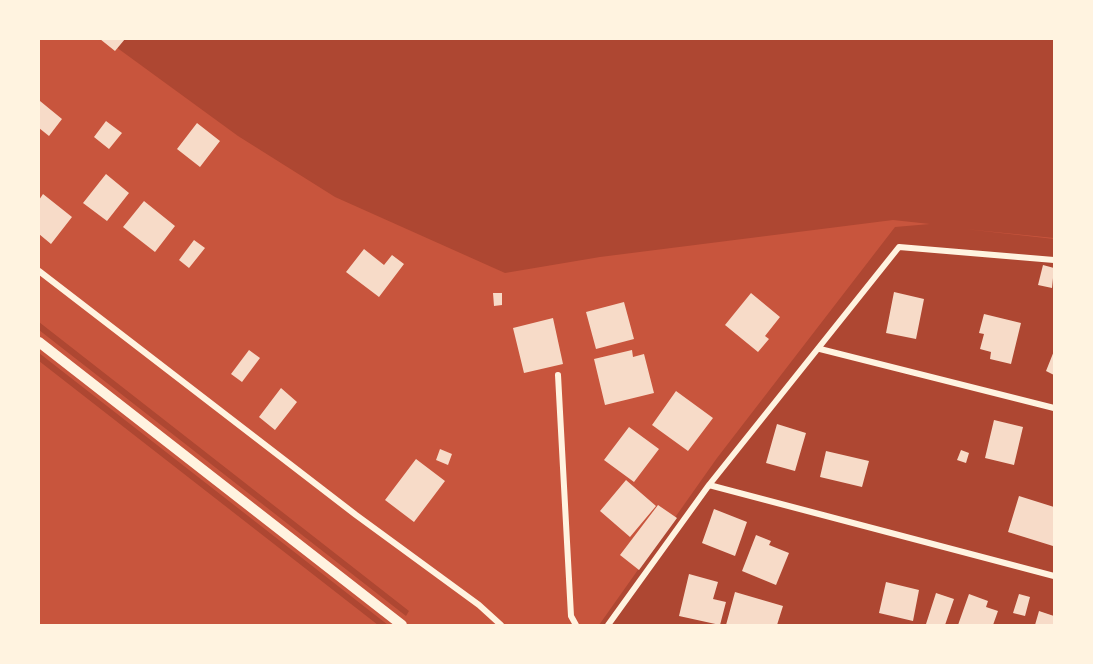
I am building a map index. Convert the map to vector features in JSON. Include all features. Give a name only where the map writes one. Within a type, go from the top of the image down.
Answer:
[{"type":"street","points":[[608,625],[709,485],[899,248],[1054,260]]},
{"type":"street","points":[[39,271],[356,515],[479,605],[501,625]]},
{"type":"street","points":[[39,342],[402,625]]},
{"type":"street","points":[[820,349],[1054,408]]},
{"type":"street","points":[[558,375],[571,616],[576,625]]},
{"type":"street","points":[[709,485],[1054,576]]},
{"type":"shaded area","points":[[105,39],[1054,39],[1054,238],[965,229],[1054,239],[1054,625],[599,625],[717,458],[895,227],[930,224],[893,220],[600,257],[505,273],[335,197],[238,136]]},
{"type":"shaded area","points":[[39,322],[409,611],[406,616],[39,330]]},
{"type":"shaded area","points":[[39,353],[388,625],[378,625],[39,361]]},
{"type":"building","points":[[100,39],[125,39],[115,51]]},
{"type":"building","points":[[40,101],[62,119],[49,136],[39,128]]},
{"type":"building","points":[[106,121],[122,133],[109,149],[94,137]]},
{"type":"building","points":[[197,123],[220,141],[200,167],[177,149]]},
{"type":"building","points":[[106,174],[129,193],[107,221],[83,203]]},
{"type":"building","points":[[43,194],[72,217],[51,244],[39,234],[39,200]]},
{"type":"building","points":[[144,201],[175,226],[155,252],[123,227]]},
{"type":"building","points":[[194,240],[205,248],[189,268],[179,260]]},
{"type":"building","points":[[364,249],[384,265],[392,255],[404,264],[379,297],[346,272]]},
{"type":"building","points":[[1043,265],[1054,268],[1052,288],[1038,285]]},
{"type":"building","points":[[894,292],[924,299],[916,339],[886,333]]},
{"type":"building","points":[[493,293],[502,293],[502,305],[494,306]]},
{"type":"building","points":[[751,293],[780,317],[765,336],[769,339],[758,352],[725,325]]},
{"type":"building","points":[[624,302],[634,339],[596,349],[586,312]]},
{"type":"building","points":[[984,314],[1021,323],[1011,364],[990,359],[991,352],[980,349],[984,334],[979,333]]},
{"type":"building","points":[[553,318],[563,364],[524,373],[513,328]]},
{"type":"building","points":[[249,350],[260,358],[242,382],[231,374]]},
{"type":"building","points":[[632,350],[633,357],[644,354],[654,393],[605,405],[594,359]]},
{"type":"building","points":[[1054,351],[1054,375],[1046,371]]},
{"type":"building","points":[[281,388],[297,402],[275,430],[259,417]]},
{"type":"building","points":[[676,391],[713,418],[688,451],[652,425]]},
{"type":"building","points":[[994,420],[1023,427],[1014,465],[985,458]]},
{"type":"building","points":[[777,424],[806,433],[795,471],[766,463]]},
{"type":"building","points":[[629,427],[659,449],[634,482],[604,460]]},
{"type":"building","points":[[440,449],[452,454],[448,465],[436,460]]},
{"type":"building","points":[[961,450],[969,453],[966,463],[957,460]]},
{"type":"building","points":[[826,451],[869,461],[862,487],[820,477]]},
{"type":"building","points":[[416,459],[445,481],[414,522],[385,500]]},
{"type":"building","points":[[626,480],[656,506],[630,537],[600,511]]},
{"type":"building","points":[[1019,496],[1054,507],[1053,546],[1008,532]]},
{"type":"building","points":[[658,505],[677,518],[639,570],[620,555]]},
{"type":"building","points":[[714,509],[747,522],[735,556],[702,543]]},
{"type":"building","points":[[756,535],[771,541],[769,545],[789,553],[776,585],[742,571]]},
{"type":"building","points":[[689,574],[718,582],[713,599],[726,602],[720,625],[679,616]]},
{"type":"building","points":[[886,582],[919,590],[913,621],[879,613]]},
{"type":"building","points":[[735,592],[783,606],[777,625],[726,625]]},
{"type":"building","points":[[936,593],[954,599],[945,625],[926,624]]},
{"type":"building","points":[[969,594],[988,601],[986,607],[998,611],[993,625],[958,625]]},
{"type":"building","points":[[1019,594],[1030,597],[1025,616],[1013,613]]},
{"type":"building","points":[[1039,611],[1054,616],[1054,625],[1035,625]]}]
